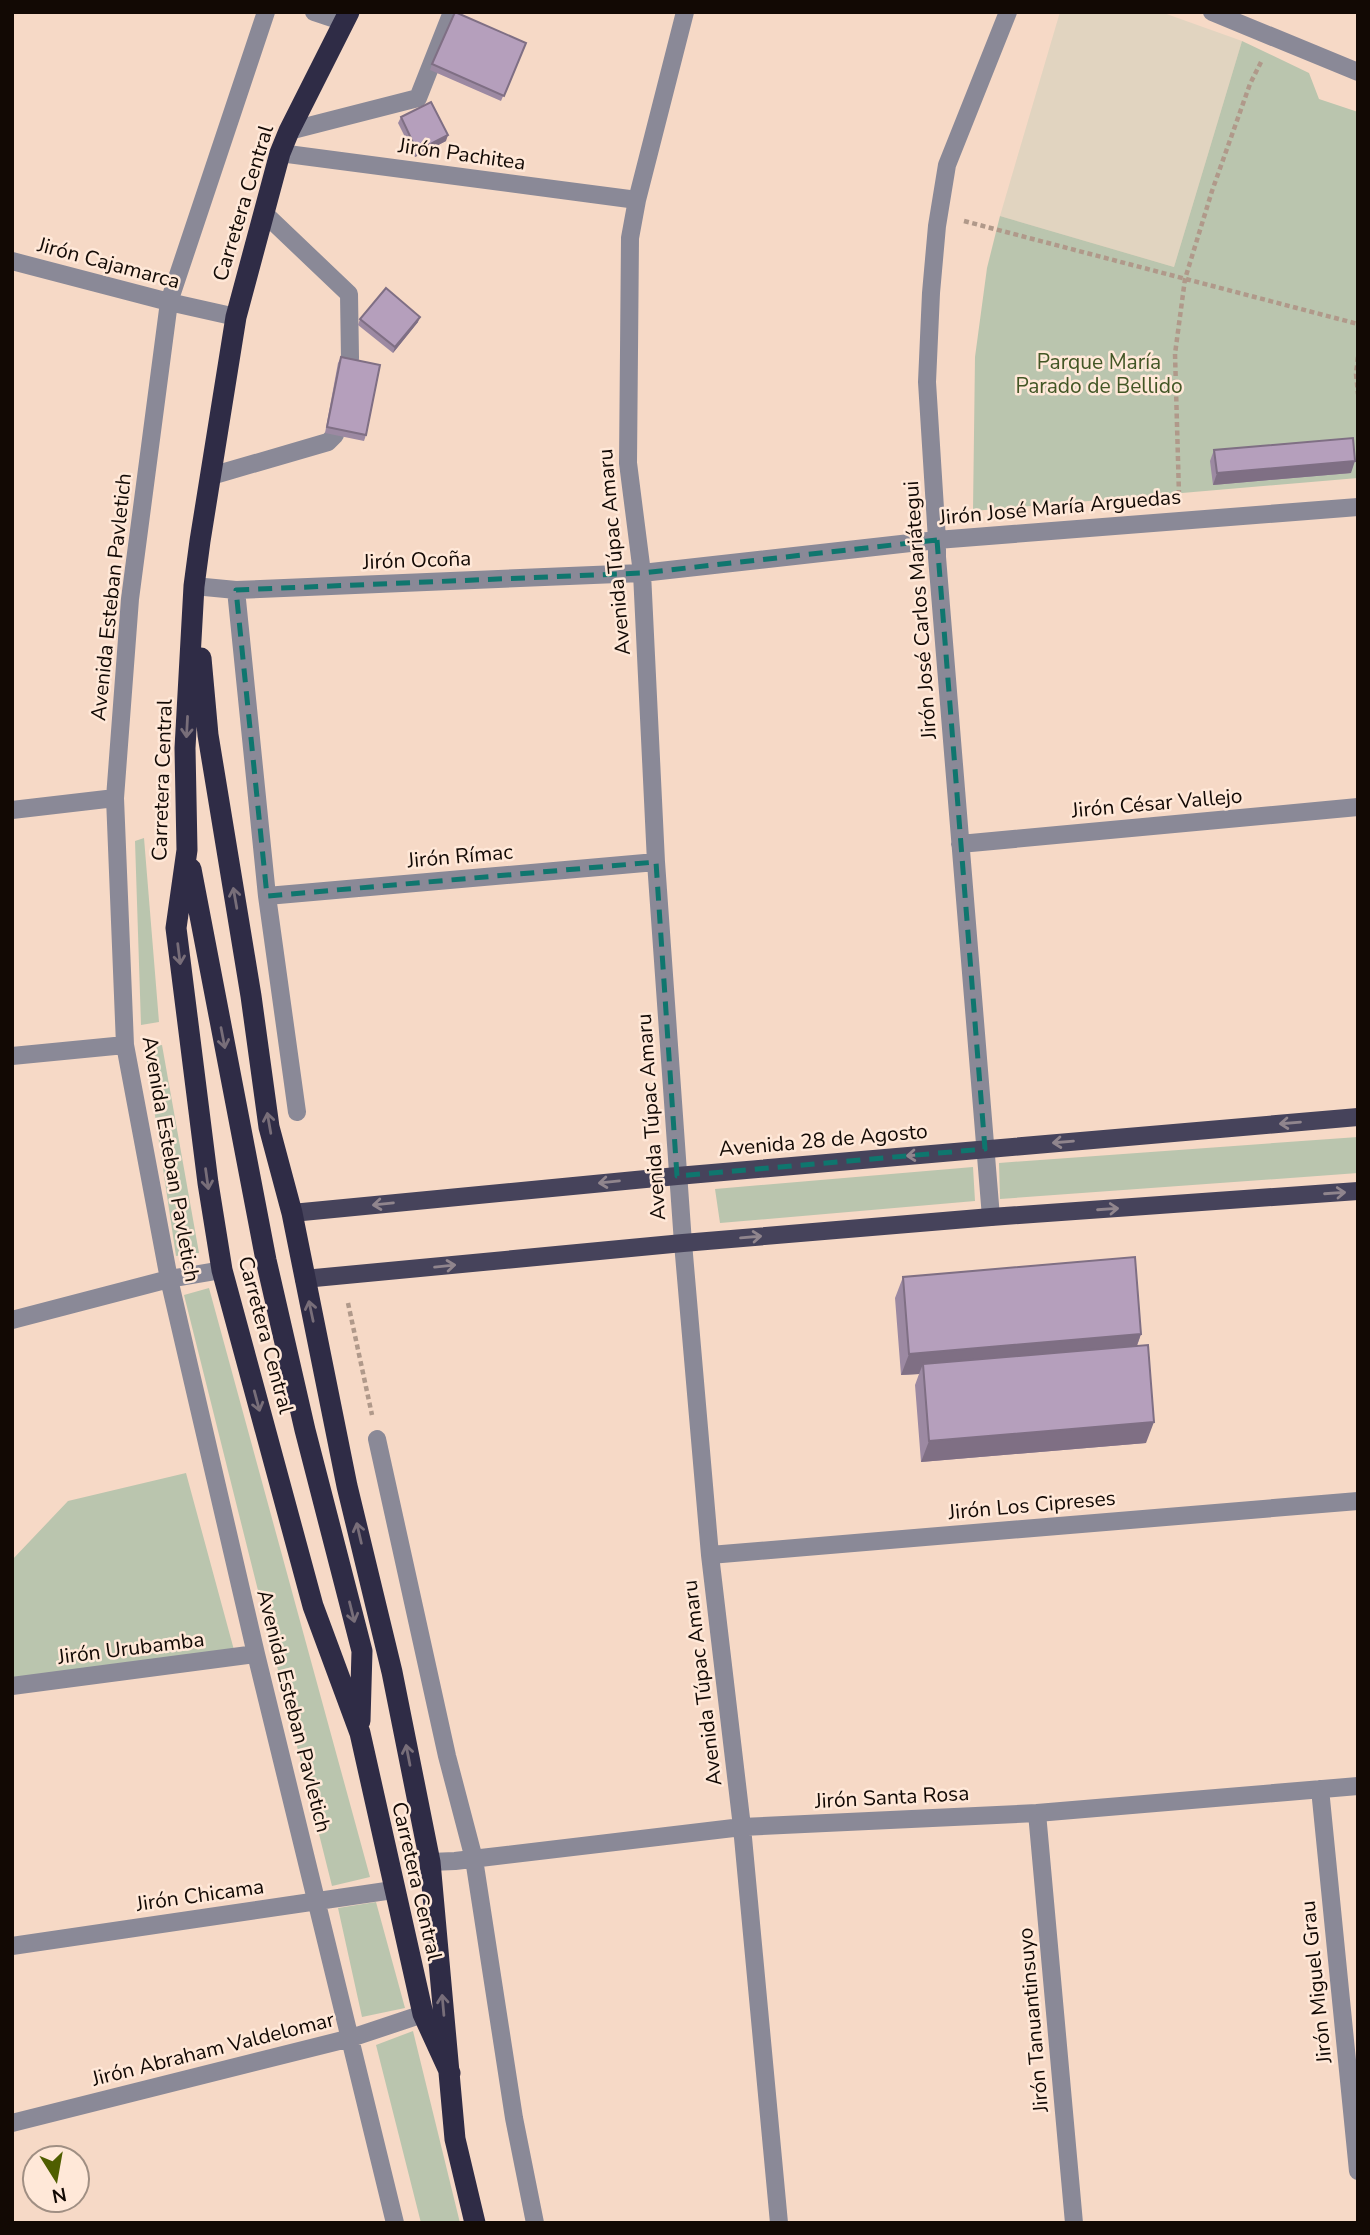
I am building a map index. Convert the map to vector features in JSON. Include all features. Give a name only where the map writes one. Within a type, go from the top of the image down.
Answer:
[{"type":"highway","name":"Carretera Central","points":[[347,17],[280,153],[236,317],[194,586],[185,748],[187,850],[176,929],[208,1183],[222,1270],[313,1606],[360,1733],[423,2014],[450,2073]]},
{"type":"highway","name":"Carretera Central","points":[[194,586],[208,735],[251,996],[269,1127],[292,1213],[347,1486],[391,1672],[430,1862],[455,2139],[475,2223]]},
{"type":"highway","points":[[187,850],[266,1260],[305,1430],[362,1651],[360,1733]]},
{"type":"highway","points":[[266,1260],[292,1213]]},
{"type":"highway","points":[[266,1260],[304,1279]]},
{"type":"main road","name":"Avenida 28 de Agosto","points":[[292,1213],[677,1175],[1358,1117]]},
{"type":"main road","points":[[304,1279],[991,1217],[1358,1191]]},
{"type":"street","name":"Avenida Esteban Pavletich","points":[[266,12],[169,303],[130,599],[115,798],[124,1045],[169,1279],[256,1654],[395,2223]]},
{"type":"street","points":[[314,12],[347,17]]},
{"type":"street","points":[[289,131],[418,98],[452,12]]},
{"type":"street","name":"Avenida Túpac Amaru","points":[[685,12],[637,200],[630,239],[628,463],[642,573],[656,862],[677,1175],[710,1555],[742,1827],[779,2223]]},
{"type":"street","name":"Jirón José Carlos Mariátegui","points":[[991,1217],[937,556],[927,382],[931,293],[947,165],[1009,12]]},
{"type":"street","points":[[1212,12],[1358,72]]},
{"type":"street","name":"Jirón Pachitea","points":[[280,153],[637,200]]},
{"type":"street","points":[[264,214],[349,294],[348,365]]},
{"type":"street","name":"Jirón Cajamarca","points":[[12,261],[169,303],[236,317]]},
{"type":"street","points":[[211,476],[328,442],[335,435]]},
{"type":"street","name":"Jirón José María Arguedas","points":[[642,573],[937,540],[1358,507]]},
{"type":"street","name":"Jirón Ocoña","points":[[194,586],[236,590],[642,573]]},
{"type":"street","points":[[236,590],[267,896],[297,1112]]},
{"type":"street","points":[[12,810],[115,798]]},
{"type":"street","name":"Jirón César Vallejo","points":[[960,844],[1358,807]]},
{"type":"street","name":"Jirón Rímac","points":[[267,896],[656,862]]},
{"type":"street","points":[[12,1056],[124,1045]]},
{"type":"street","points":[[12,1320],[169,1279],[222,1270]]},
{"type":"street","points":[[377,1439],[447,1756],[474,1858],[514,2118],[535,2223]]},
{"type":"street","name":"Jirón Los Cipreses","points":[[710,1555],[1358,1501]]},
{"type":"street","name":"Jirón Urubamba","points":[[12,1686],[256,1654]]},
{"type":"street","name":"Jirón Santa Rosa","points":[[430,1862],[742,1827],[1037,1813],[1358,1786]]},
{"type":"street","name":"Jirón Miguel Grau","points":[[1320,1790],[1358,2171]]},
{"type":"street","name":"Jirón Tanuantinsuyo","points":[[1037,1813],[1074,2223]]},
{"type":"street","name":"Jirón Chicama","points":[[12,1946],[393,1889]]},
{"type":"street","name":"Jirón Abraham Valdelomar","points":[[12,2123],[351,2038],[423,2014]]},
{"type":"path","points":[[1180,520],[1175,354],[1185,279],[1212,191],[1250,84],[1273,37]]},
{"type":"path","points":[[939,214],[1358,324]]},
{"type":"path","points":[[1358,356],[1358,394]]},
{"type":"path","points":[[342,1276],[377,1439]]},
{"type":"highlighted area","points":[[937,540],[985,1149],[677,1176],[656,862],[267,896],[236,590],[642,573]]},
{"type":"shaded area","points":[[1060,12],[1161,12],[1242,41],[1174,267],[1000,216]]},
{"type":"green space","name":"Parque María Parado de Bellido","points":[[1242,41],[1309,73],[1319,99],[1358,112],[1358,478],[973,511],[975,357],[987,268],[1000,216],[1174,267]]},
{"type":"green space","points":[[144,838],[159,1022],[141,1025],[135,841]]},
{"type":"green space","points":[[162,1045],[199,1253],[176,1256],[145,1048]]},
{"type":"green space","points":[[1358,1137],[1358,1173],[1000,1199],[999,1163]]},
{"type":"green space","points":[[973,1167],[975,1201],[720,1223],[715,1189]]},
{"type":"green space","points":[[209,1288],[370,1877],[332,1886],[184,1295]]},
{"type":"green space","points":[[186,1473],[234,1650],[12,1679],[12,1560],[68,1501]]},
{"type":"green space","points":[[376,1902],[405,2008],[362,2017],[338,1908]]},
{"type":"green space","points":[[413,2031],[460,2223],[421,2223],[376,2045]]},
{"type":"building","points":[[455,12],[526,43],[504,96],[432,64]]},
{"type":"building","points":[[431,102],[448,135],[417,151],[401,117]]},
{"type":"building","points":[[386,288],[420,317],[395,347],[360,319]]},
{"type":"building","points":[[341,357],[380,365],[366,435],[327,427]]},
{"type":"building","points":[[1353,438],[1355,461],[1217,473],[1214,450]]},
{"type":"building","points":[[1135,1257],[1141,1334],[909,1354],[903,1277]]},
{"type":"building","points":[[1148,1345],[1154,1422],[929,1441],[923,1364]]}]
